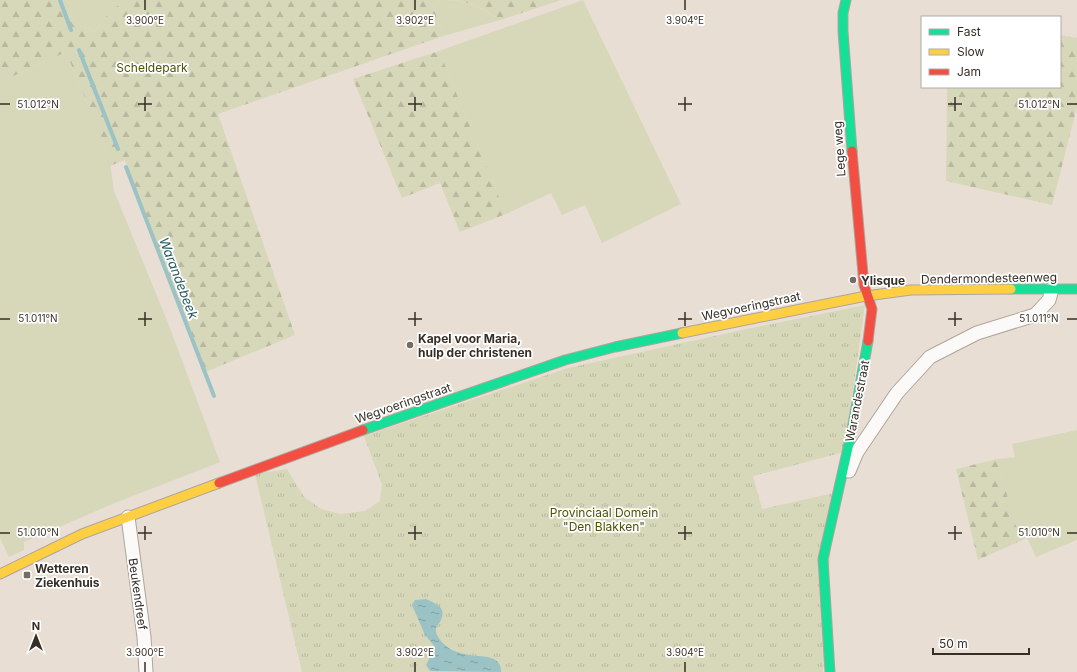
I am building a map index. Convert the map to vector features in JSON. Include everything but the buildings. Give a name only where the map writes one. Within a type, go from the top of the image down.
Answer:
[{"type":"main road","name":"Lege weg","points":[[846,0],[843,13],[843,31],[851,151],[866,296]]},
{"type":"main road","name":"Dendermondesteenweg","points":[[829,302],[911,290],[1077,289]]},
{"type":"main road","name":"Warandestraat","points":[[830,672],[823,559],[852,430],[872,317],[872,309],[866,296]]},
{"type":"main road","name":"Wegvoeringstraat","points":[[0,574],[82,534],[380,424],[565,360],[615,347],[829,302]]},
{"type":"street","name":"Warandestraat","points":[[835,506],[857,452],[897,393],[930,357],[977,333],[1035,315],[1048,300],[1052,289]]},
{"type":"street","name":"Beukendreef","points":[[128,517],[144,637],[146,672]]},
{"type":"green space","name":"Scheldepark","points":[[0,0],[67,0],[72,23],[95,32],[105,17],[118,5],[129,0],[451,0],[433,5],[443,36],[218,114],[295,335],[203,373],[125,160],[110,166],[109,155],[66,52],[0,82]]},
{"type":"green space","points":[[67,0],[129,0],[114,9],[95,32],[72,23]]},
{"type":"green space","points":[[451,0],[464,2],[477,7],[500,20],[443,36],[433,5]]},
{"type":"green space","points":[[453,0],[561,0],[500,20],[478,7],[466,2]]},
{"type":"green space","points":[[583,0],[681,204],[602,243],[585,205],[562,215],[551,193],[506,214],[439,51]]},
{"type":"green space","points":[[1061,35],[1077,38],[1077,107],[1052,205],[946,181],[947,88],[1061,88]]},
{"type":"green space","points":[[439,51],[506,214],[460,232],[440,183],[402,198],[353,79]]},
{"type":"green space","points":[[66,52],[109,155],[114,191],[168,323],[220,462],[115,503],[24,542],[24,550],[9,557],[0,538],[0,82]]},
{"type":"green space","name":"Provinciaal Domein \"Den Blakken\"","points":[[865,305],[844,452],[753,476],[762,509],[834,493],[823,672],[302,672],[255,474],[287,469],[304,497],[321,509],[340,514],[365,511],[380,501],[382,485],[364,436],[568,368]]},
{"type":"green space","points":[[1077,430],[1077,540],[1036,557],[1027,538],[1020,541],[997,459],[1015,457],[1012,444]]},
{"type":"green space","points":[[997,459],[1020,541],[978,560],[956,469]]},
{"type":"water","points":[[426,599],[437,604],[442,609],[443,612],[441,621],[436,628],[436,631],[444,644],[452,650],[460,653],[494,659],[498,662],[501,672],[430,671],[426,665],[435,647],[425,635],[412,605],[415,600]]},
{"type":"waterway","name":"Warandebeek","points":[[60,0],[71,30]]},
{"type":"waterway","name":"Warandebeek","points":[[79,50],[118,149]]},
{"type":"waterway","name":"Warandebeek","points":[[126,167],[214,396]]},
{"type":"traffic: fast","points":[[846,0],[843,13],[843,31],[852,151]]},
{"type":"traffic: fast","points":[[1011,289],[1077,289]]},
{"type":"traffic: fast","points":[[363,430],[565,360],[615,347],[682,333]]},
{"type":"traffic: fast","points":[[830,672],[823,559],[852,430],[868,341]]},
{"type":"traffic: slow","points":[[682,333],[866,296],[911,290],[1011,289]]},
{"type":"traffic: slow","points":[[0,574],[82,534],[219,483]]},
{"type":"traffic: jam","points":[[852,151],[864,285],[872,309],[868,341]]},
{"type":"traffic: jam","points":[[219,483],[363,430]]},
{"type":"place","name":"Ylisque","points":[[853,280]]},
{"type":"place","name":"Kapel voor Maria, hulp der christenen","points":[[410,345]]},
{"type":"place","name":"Wetteren Ziekenhuis","points":[[27,575]]}]
